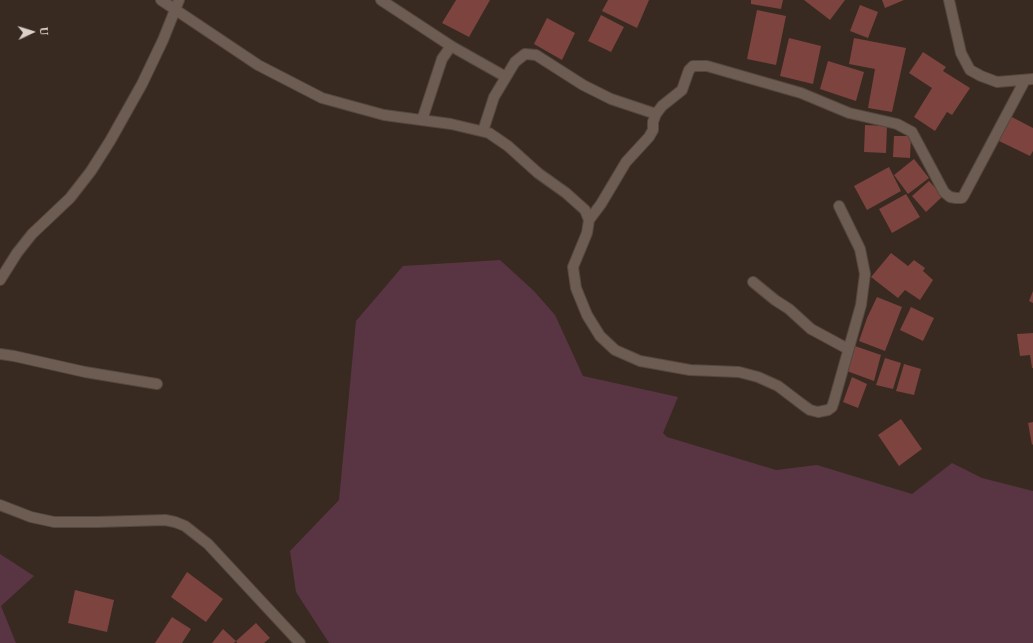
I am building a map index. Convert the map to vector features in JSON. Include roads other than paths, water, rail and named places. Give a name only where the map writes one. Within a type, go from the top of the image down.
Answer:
[{"type":"street","points":[[161,0],[258,65],[322,98],[384,115],[451,124],[489,133],[508,146],[538,173],[585,210],[589,220]]},
{"type":"street","points":[[0,280],[17,253],[32,234],[70,198],[91,171],[110,141],[142,84],[179,0]]},
{"type":"street","points":[[381,0],[451,46],[506,77]]},
{"type":"street","points":[[949,0],[961,53],[970,70],[997,82],[1029,79]]},
{"type":"street","points":[[422,120],[442,59],[451,46]]},
{"type":"street","points":[[482,131],[494,97],[515,62],[524,54],[536,55],[611,100],[656,114]]},
{"type":"street","points":[[839,206],[860,249],[865,274],[861,305],[832,406],[828,410],[818,412],[810,410],[778,386],[758,377],[739,372],[690,370],[640,361],[615,350],[600,336],[587,315],[576,288],[572,267],[587,233],[589,220],[601,204],[626,162],[649,137],[653,130],[653,122],[656,114],[662,106],[682,90],[691,68],[697,65],[707,66],[801,93],[849,113],[897,124],[912,132],[944,192],[950,197],[962,198],[1029,79]]},
{"type":"street","points":[[753,282],[775,300],[789,309],[811,329],[848,349]]},
{"type":"street","points":[[0,354],[85,372],[157,384]]},
{"type":"street","points":[[0,505],[31,517],[54,522],[165,520],[185,526],[208,544],[300,643]]}]
